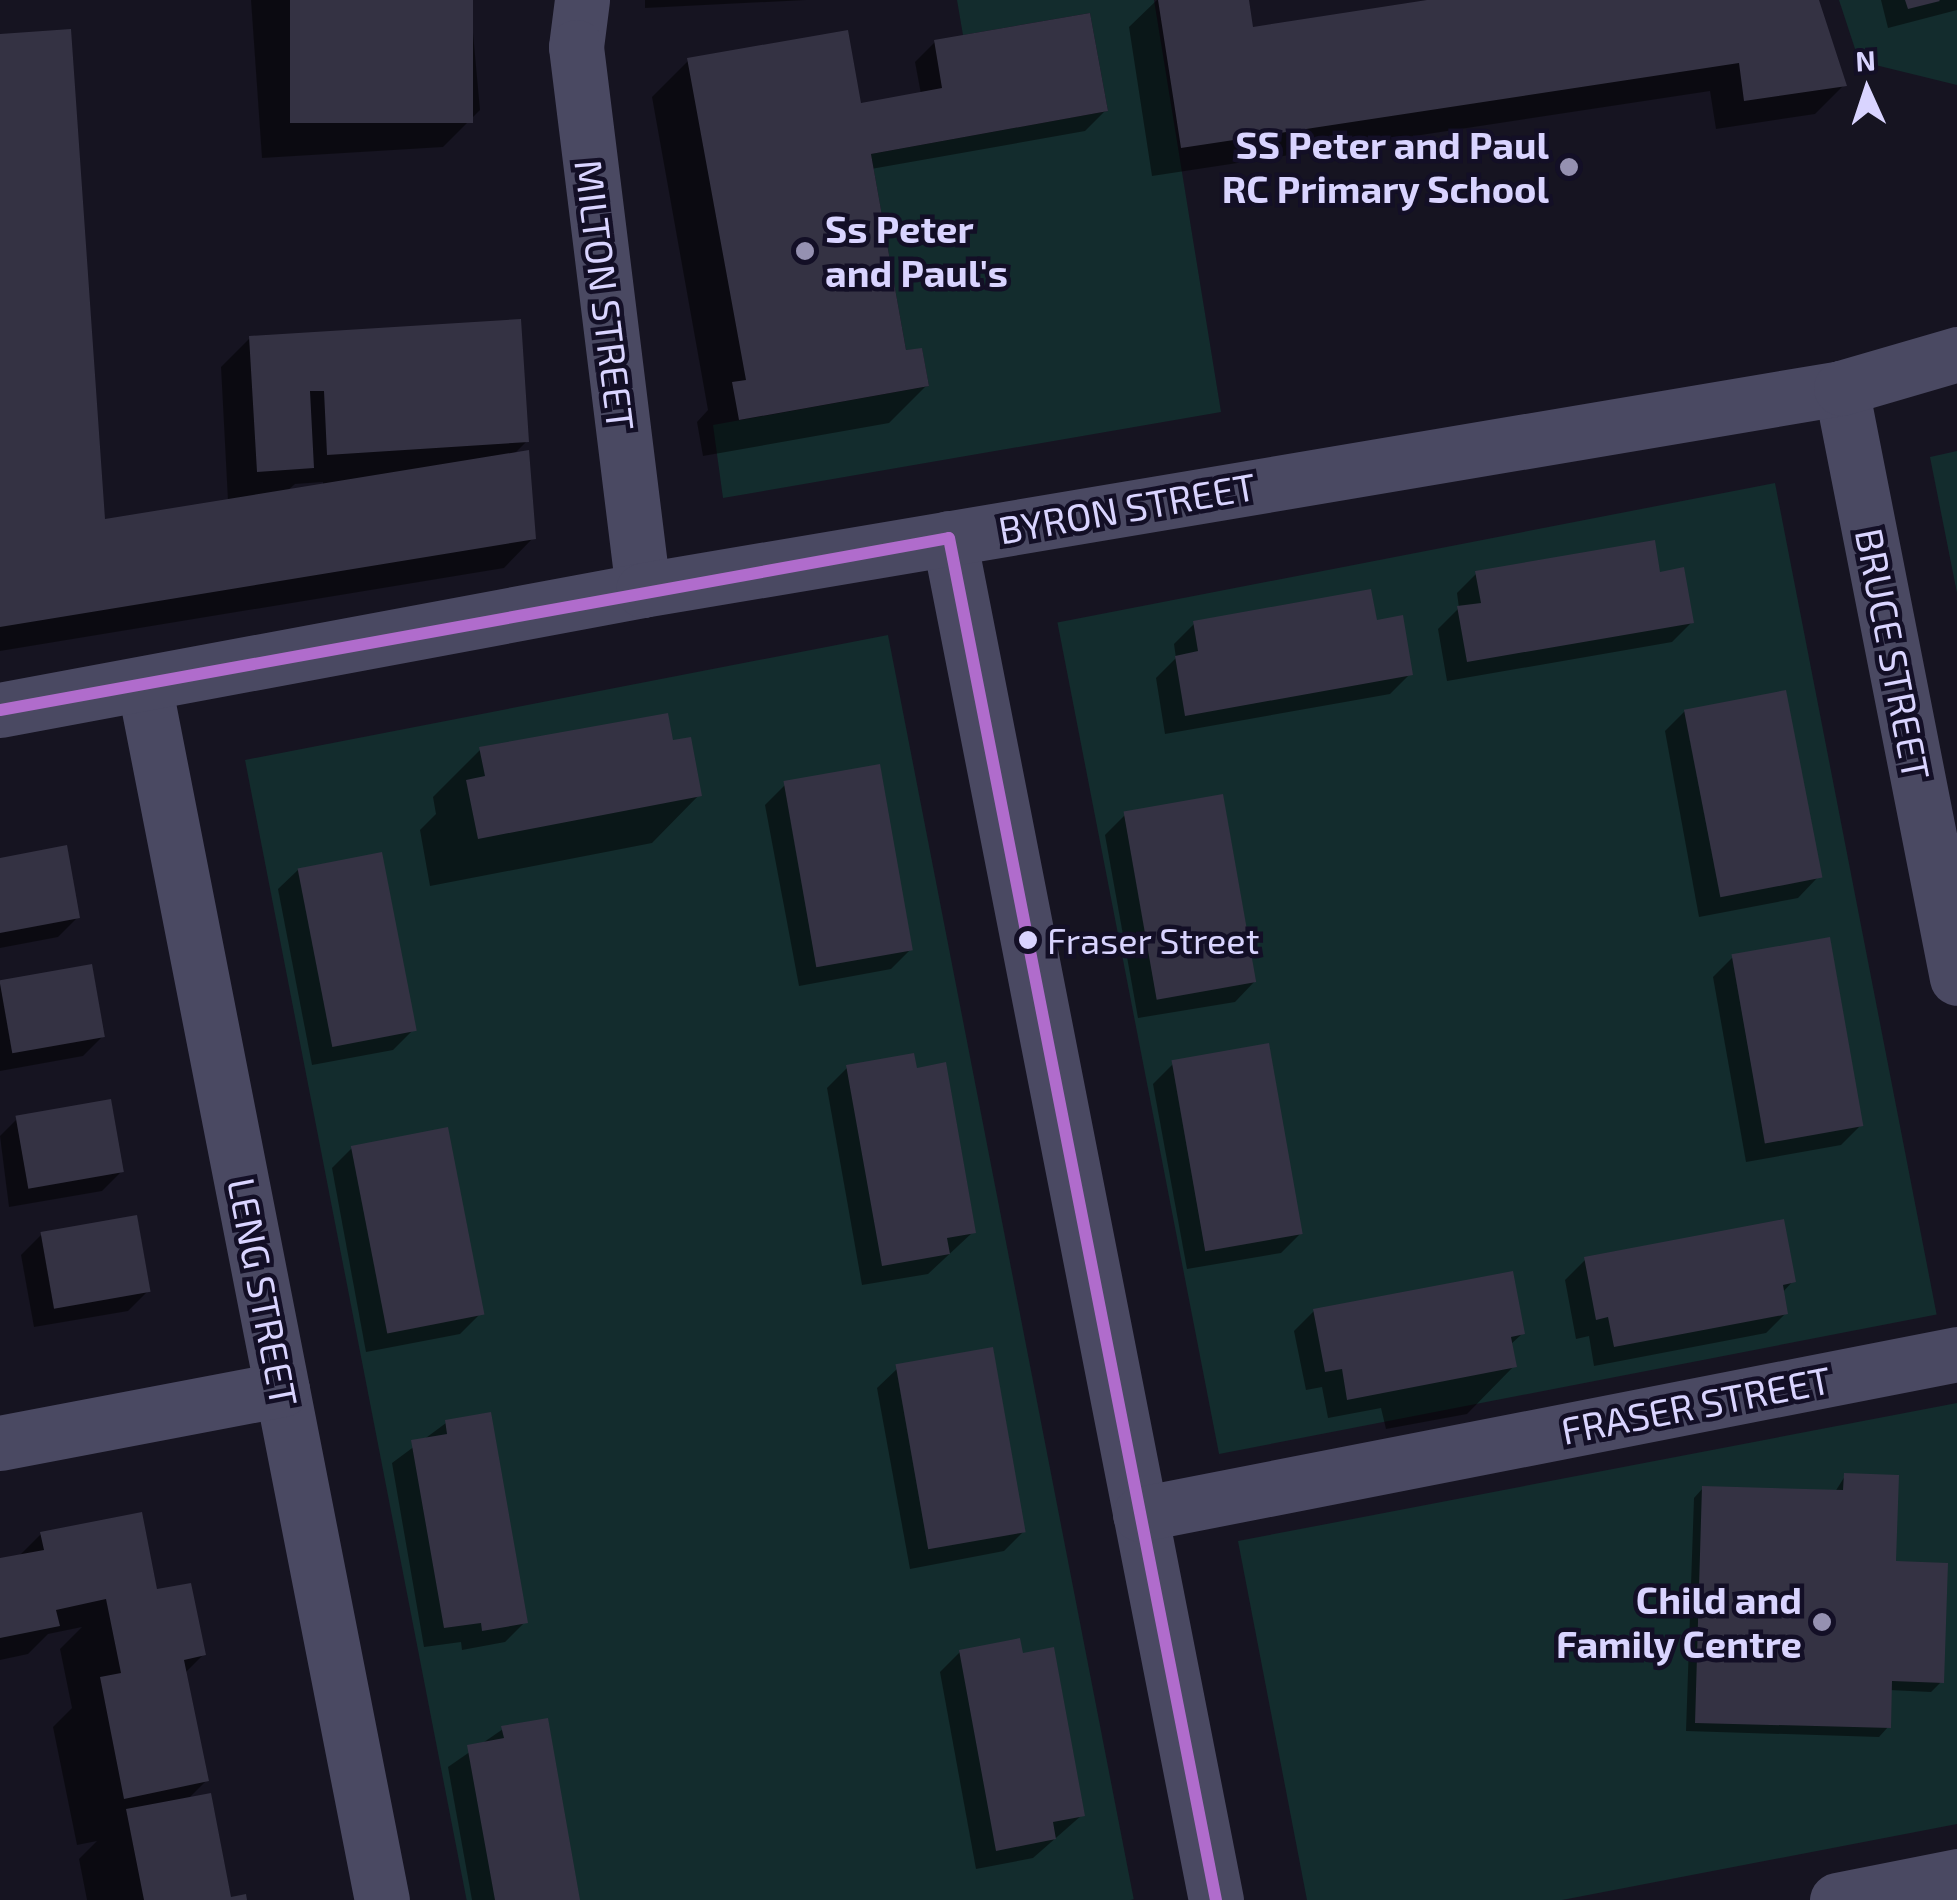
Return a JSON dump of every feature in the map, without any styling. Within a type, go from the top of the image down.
[{"type":"street","name":"MILTON STREET","points":[[582,0],[576,47],[644,590]]},
{"type":"street","name":"BYRON STREET","points":[[0,710],[644,590],[1841,388],[1957,354]]},
{"type":"street","name":"BRUCE STREET","points":[[1841,388],[1957,978]]},
{"type":"street","points":[[949,538],[1216,1900]]},
{"type":"street","name":"LENG STREET","points":[[144,684],[382,1900]]},
{"type":"street","name":"FRASER STREET","points":[[1140,1514],[1957,1354]]},
{"type":"street","points":[[0,1443],[282,1389]]},
{"type":"street","points":[[1837,1900],[1957,1876]]},
{"type":"green space","points":[[957,0],[1154,0],[1221,412],[723,498],[713,425],[929,386],[922,349],[906,350],[871,154],[1108,111],[1090,13],[963,35]]},
{"type":"green space","points":[[1839,0],[1957,0],[1957,85],[1859,61]]},
{"type":"green space","points":[[1957,451],[1957,593],[1930,457]]},
{"type":"green space","points":[[1775,483],[1937,1314],[1219,1454],[1057,622]]},
{"type":"green space","points":[[888,635],[1134,1899],[467,1900],[245,760]]},
{"type":"green space","points":[[1957,1403],[1957,1824],[1562,1900],[1307,1900],[1238,1541]]},
{"type":"building","points":[[290,0],[473,0],[473,123],[290,123]]},
{"type":"building","points":[[1158,0],[1249,0],[1253,27],[1427,0],[1819,0],[1847,86],[1744,101],[1739,63],[1181,148]]},
{"type":"building","points":[[1905,0],[1939,0],[1940,1],[1908,9]]},
{"type":"building","name":"Ss Peter and Paul's","points":[[1090,13],[1108,111],[871,154],[906,350],[922,348],[929,386],[739,420],[732,382],[746,380],[687,58],[848,30],[861,103],[942,88],[934,40]]},
{"type":"building","points":[[71,29],[105,519],[529,450],[536,539],[0,627],[0,34]]},
{"type":"building","points":[[521,319],[529,442],[327,455],[324,391],[310,391],[314,468],[257,472],[249,336]]},
{"type":"building","points":[[1655,540],[1660,572],[1684,567],[1694,623],[1467,662],[1457,606],[1481,603],[1475,571]]},
{"type":"building","points":[[1371,589],[1377,620],[1403,615],[1413,675],[1185,716],[1175,656],[1198,651],[1193,621]]},
{"type":"building","points":[[1786,690],[1822,877],[1720,897],[1684,710]]},
{"type":"building","points":[[668,713],[673,740],[691,737],[702,796],[478,839],[466,780],[485,776],[479,747]]},
{"type":"building","points":[[880,764],[913,950],[816,967],[783,781]]},
{"type":"building","points":[[1223,794],[1256,982],[1157,1000],[1124,812]]},
{"type":"building","points":[[67,845],[80,918],[0,933],[0,858]]},
{"type":"building","points":[[382,852],[417,1031],[332,1047],[298,868]]},
{"type":"building","points":[[1830,937],[1863,1126],[1765,1143],[1732,954]]},
{"type":"building","points":[[92,964],[105,1037],[12,1053],[0,980]]},
{"type":"building","points":[[1269,1043],[1303,1234],[1205,1251],[1172,1060]]},
{"type":"building","points":[[914,1053],[917,1068],[946,1062],[976,1233],[947,1238],[950,1254],[882,1266],[846,1065]]},
{"type":"building","points":[[111,1099],[124,1172],[28,1189],[15,1116]]},
{"type":"building","points":[[448,1127],[484,1314],[387,1333],[351,1146]]},
{"type":"building","points":[[137,1215],[151,1292],[54,1309],[40,1232]]},
{"type":"building","points":[[1784,1219],[1796,1282],[1783,1285],[1788,1314],[1614,1347],[1608,1317],[1596,1320],[1584,1257]]},
{"type":"building","points":[[1513,1271],[1525,1334],[1511,1337],[1517,1367],[1347,1400],[1342,1369],[1325,1372],[1313,1309]]},
{"type":"building","points":[[993,1347],[1026,1532],[928,1549],[896,1364]]},
{"type":"building","points":[[491,1412],[528,1623],[482,1631],[481,1623],[444,1628],[411,1440],[447,1434],[445,1420]]},
{"type":"building","name":"Child and Family Centre","points":[[1844,1473],[1899,1475],[1896,1561],[1948,1563],[1944,1683],[1892,1681],[1891,1728],[1695,1723],[1702,1486],[1843,1490]]},
{"type":"building","points":[[142,1512],[157,1589],[191,1583],[206,1655],[184,1660],[209,1781],[124,1799],[100,1677],[121,1673],[106,1599],[56,1610],[60,1626],[0,1638],[0,1558],[44,1550],[40,1532]]},
{"type":"building","points":[[1020,1638],[1023,1653],[1054,1647],[1085,1816],[1053,1822],[1056,1839],[996,1851],[959,1650]]},
{"type":"building","points":[[548,1718],[580,1900],[495,1900],[467,1745],[504,1738],[501,1726]]},
{"type":"building","points":[[211,1793],[231,1897],[246,1894],[247,1900],[144,1900],[126,1809]]},
{"type":"transit line","points":[[949,538],[1216,1900]]},
{"type":"transit line","points":[[0,710],[949,538]]},
{"type":"place","name":"SS Peter and Paul RC Primary School","points":[[1569,167]]},
{"type":"place","name":"Ss Peter and Paul's","points":[[805,251]]},
{"type":"place","name":"Fraser Street","points":[[1028,940]]},
{"type":"place","name":"Child and Family Centre","points":[[1822,1622]]}]
